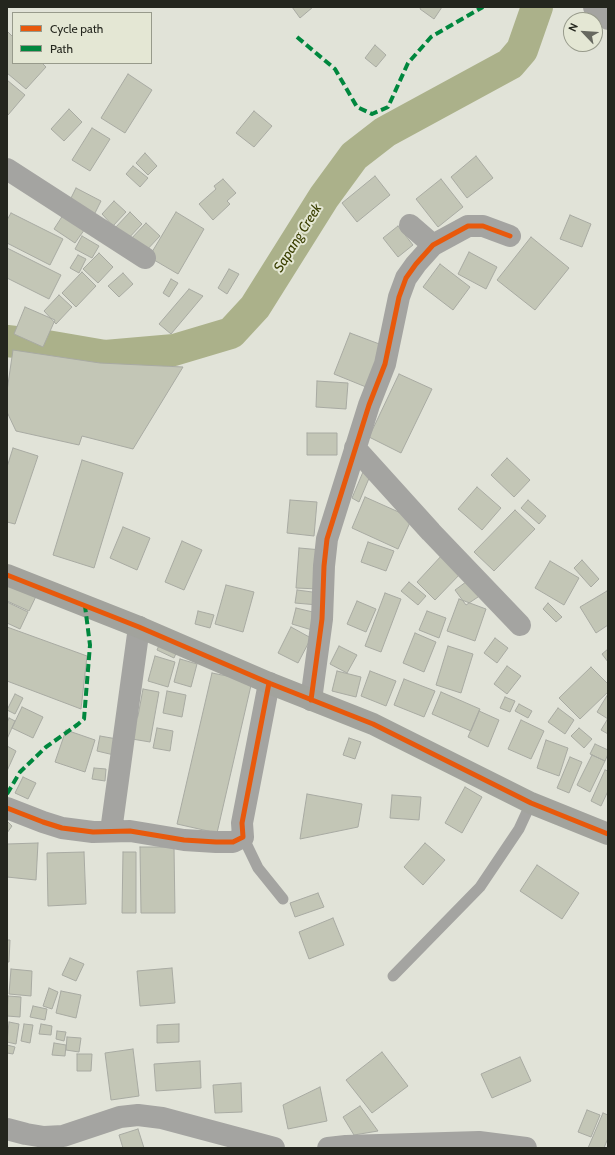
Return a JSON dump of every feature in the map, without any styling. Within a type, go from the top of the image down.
[{"type":"street","points":[[594,7],[608,19]]},
{"type":"street","points":[[7,169],[145,258]]},
{"type":"street","points":[[410,225],[433,245]]},
{"type":"street","points":[[311,700],[322,619],[324,566],[327,539],[355,448],[385,364],[400,297],[406,278],[433,245],[468,226],[483,226],[510,236]]},
{"type":"street","points":[[355,448],[431,532],[520,625]]},
{"type":"street","points":[[7,575],[139,627],[269,683],[373,724],[531,803],[608,834]]},
{"type":"street","points":[[111,831],[139,627]]},
{"type":"street","points":[[7,808],[62,828],[93,832],[130,831],[192,841],[233,842],[243,837],[242,823],[269,683]]},
{"type":"street","points":[[7,1129],[62,1142],[120,1116],[138,1115],[162,1118],[272,1148]]},
{"type":"street","points":[[328,1148],[346,1146],[479,1142],[526,1148]]},
{"type":"lane","points":[[393,976],[480,887],[519,829],[531,803]]},
{"type":"lane","points":[[243,837],[258,868],[283,899]]},
{"type":"building","points":[[292,7],[313,7],[300,18]]},
{"type":"building","points":[[421,7],[442,7],[434,19],[420,9]]},
{"type":"building","points":[[7,31],[12,36],[12,64],[43,64],[46,67],[26,89],[7,73]]},
{"type":"building","points":[[375,45],[386,55],[376,67],[365,58]]},
{"type":"building","points":[[128,74],[152,90],[125,133],[101,118]]},
{"type":"building","points":[[7,80],[25,95],[8,115],[7,114]]},
{"type":"building","points":[[69,109],[82,122],[64,141],[51,129]]},
{"type":"building","points":[[254,111],[272,126],[254,147],[236,133]]},
{"type":"building","points":[[92,128],[110,139],[90,171],[72,160]]},
{"type":"building","points":[[145,153],[157,166],[148,175],[136,163]]},
{"type":"building","points":[[476,156],[493,178],[467,198],[451,177]]},
{"type":"building","points":[[133,166],[148,178],[140,187],[126,174]]},
{"type":"building","points":[[375,176],[390,195],[357,222],[342,203]]},
{"type":"building","points":[[223,179],[236,193],[227,201],[230,204],[213,220],[199,204],[216,189],[214,186]]},
{"type":"building","points":[[441,179],[463,207],[438,227],[416,199]]},
{"type":"building","points":[[76,188],[101,201],[93,217],[68,204]]},
{"type":"building","points":[[114,201],[126,212],[113,226],[102,214]]},
{"type":"building","points":[[65,212],[87,226],[75,243],[54,229]]},
{"type":"building","points":[[130,212],[142,224],[126,241],[114,229]]},
{"type":"building","points":[[176,212],[204,229],[178,274],[149,257]]},
{"type":"building","points":[[11,213],[63,239],[50,265],[7,243],[7,220]]},
{"type":"building","points":[[570,215],[591,224],[582,247],[560,239]]},
{"type":"building","points":[[146,223],[160,236],[143,254],[129,241]]},
{"type":"building","points":[[398,226],[413,245],[398,257],[383,238]]},
{"type":"building","points":[[82,236],[99,246],[92,258],[75,249]]},
{"type":"building","points":[[531,237],[569,268],[535,310],[497,280]]},
{"type":"building","points":[[7,248],[61,275],[49,299],[7,278]]},
{"type":"building","points":[[469,252],[497,267],[486,289],[458,274]]},
{"type":"building","points":[[99,253],[113,267],[98,283],[83,269]]},
{"type":"building","points":[[78,255],[86,259],[79,273],[70,268]]},
{"type":"building","points":[[440,264],[470,287],[453,310],[423,287]]},
{"type":"building","points":[[229,269],[239,274],[227,294],[218,288]]},
{"type":"building","points":[[82,272],[96,286],[76,307],[62,293]]},
{"type":"building","points":[[123,273],[133,284],[119,297],[108,286]]},
{"type":"building","points":[[171,279],[178,283],[169,297],[163,293]]},
{"type":"building","points":[[189,289],[203,296],[171,334],[159,324]]},
{"type":"building","points":[[59,295],[72,307],[56,324],[44,311]]},
{"type":"building","points":[[25,307],[55,320],[43,347],[14,334]]},
{"type":"building","points":[[350,333],[382,345],[366,387],[334,374]]},
{"type":"building","points":[[13,350],[100,363],[183,367],[133,449],[82,436],[79,445],[16,431],[7,412],[7,391]]},
{"type":"building","points":[[399,374],[432,389],[401,453],[369,437]]},
{"type":"building","points":[[317,381],[348,383],[346,409],[316,407]]},
{"type":"building","points":[[307,433],[337,433],[337,455],[307,455]]},
{"type":"building","points":[[13,448],[38,456],[15,524],[7,522],[7,467]]},
{"type":"building","points":[[507,458],[530,480],[514,497],[491,475]]},
{"type":"building","points":[[82,460],[123,473],[94,568],[53,555]]},
{"type":"building","points":[[363,472],[370,476],[359,502],[352,498]]},
{"type":"building","points":[[477,487],[501,508],[482,530],[458,509]]},
{"type":"building","points":[[365,497],[412,518],[398,549],[352,528]]},
{"type":"building","points":[[290,500],[317,502],[314,536],[287,533]]},
{"type":"building","points":[[528,500],[546,516],[539,524],[521,508]]},
{"type":"building","points":[[515,510],[535,529],[494,571],[474,552]]},
{"type":"building","points":[[123,527],[150,538],[137,570],[110,558]]},
{"type":"building","points":[[182,541],[202,550],[184,590],[165,582]]},
{"type":"building","points":[[368,542],[394,551],[386,571],[361,562]]},
{"type":"building","points":[[299,548],[322,550],[319,589],[296,588]]},
{"type":"building","points":[[443,554],[462,572],[435,600],[417,582]]},
{"type":"building","points":[[582,560],[599,579],[591,587],[574,568]]},
{"type":"building","points":[[550,561],[579,578],[564,605],[535,588]]},
{"type":"building","points":[[7,576],[39,590],[29,611],[7,601]]},
{"type":"building","points":[[470,579],[481,595],[466,605],[455,590]]},
{"type":"building","points":[[409,582],[426,596],[418,605],[401,591]]},
{"type":"building","points":[[226,585],[254,592],[243,632],[215,624]]},
{"type":"building","points":[[297,590],[320,593],[318,605],[295,603]]},
{"type":"building","points":[[607,591],[608,625],[596,633],[580,607]]},
{"type":"building","points":[[385,593],[401,599],[381,652],[365,646]]},
{"type":"building","points":[[459,599],[486,609],[475,641],[447,631]]},
{"type":"building","points":[[357,601],[376,609],[366,632],[347,624]]},
{"type":"building","points":[[7,602],[28,612],[20,629],[7,623]]},
{"type":"building","points":[[548,603],[562,617],[556,622],[543,609]]},
{"type":"building","points":[[296,608],[317,613],[312,630],[292,624]]},
{"type":"building","points":[[198,611],[214,615],[210,628],[195,624]]},
{"type":"building","points":[[427,611],[446,618],[439,638],[419,630]]},
{"type":"building","points":[[7,627],[87,656],[81,709],[7,681]]},
{"type":"building","points":[[291,627],[311,638],[298,663],[278,653]]},
{"type":"building","points":[[415,633],[436,642],[424,672],[403,663]]},
{"type":"building","points":[[495,638],[508,648],[497,663],[484,653]]},
{"type":"building","points":[[160,643],[177,651],[174,658],[157,650]]},
{"type":"building","points":[[339,646],[357,655],[347,673],[330,664]]},
{"type":"building","points":[[448,646],[473,654],[461,693],[436,685]]},
{"type":"building","points":[[608,649],[608,662],[602,654]]},
{"type":"building","points":[[155,656],[175,662],[168,687],[148,681]]},
{"type":"building","points":[[180,659],[197,664],[191,687],[174,682]]},
{"type":"building","points":[[507,666],[521,676],[507,694],[494,684]]},
{"type":"building","points":[[591,667],[608,684],[608,692],[580,719],[559,698]]},
{"type":"building","points":[[337,671],[361,677],[356,697],[332,691]]},
{"type":"building","points":[[370,671],[396,681],[386,706],[361,696]]},
{"type":"building","points":[[212,673],[252,681],[217,833],[177,824]]},
{"type":"building","points":[[404,679],[435,691],[424,717],[394,705]]},
{"type":"building","points":[[143,689],[159,692],[150,742],[126,738],[138,716]]},
{"type":"building","points":[[167,691],[186,695],[182,717],[163,713]]},
{"type":"building","points":[[441,692],[480,709],[471,731],[432,714]]},
{"type":"building","points":[[15,694],[23,698],[15,714],[7,710]]},
{"type":"building","points":[[608,694],[608,719],[597,712]]},
{"type":"building","points":[[505,697],[515,701],[510,712],[500,708]]},
{"type":"building","points":[[519,704],[532,711],[528,718],[515,711]]},
{"type":"building","points":[[22,707],[43,717],[33,738],[12,728]]},
{"type":"building","points":[[558,708],[574,720],[565,734],[548,722]]},
{"type":"building","points":[[479,711],[499,720],[488,747],[468,737]]},
{"type":"building","points":[[9,718],[15,721],[7,739],[7,723]]},
{"type":"building","points":[[521,720],[544,731],[531,759],[508,749]]},
{"type":"building","points":[[607,720],[608,721],[608,734],[601,730]]},
{"type":"building","points":[[157,728],[173,731],[170,751],[153,748]]},
{"type":"building","points":[[579,728],[592,739],[584,748],[571,736]]},
{"type":"building","points":[[66,730],[95,740],[85,772],[55,762]]},
{"type":"building","points":[[100,736],[117,739],[114,755],[97,751]]},
{"type":"building","points":[[349,738],[361,742],[355,759],[343,755]]},
{"type":"building","points":[[546,740],[568,748],[559,776],[537,768]]},
{"type":"building","points":[[595,744],[608,750],[605,761],[590,754]]},
{"type":"building","points":[[7,746],[16,751],[7,771]]},
{"type":"building","points":[[592,755],[605,761],[590,792],[577,785]]},
{"type":"building","points":[[570,757],[582,762],[569,793],[557,788]]},
{"type":"building","points":[[94,768],[106,769],[105,781],[92,779]]},
{"type":"building","points":[[605,770],[608,771],[608,791],[601,806],[591,801]]},
{"type":"building","points":[[23,777],[36,783],[28,799],[15,793]]},
{"type":"building","points":[[465,787],[482,797],[462,833],[445,823]]},
{"type":"building","points":[[307,794],[362,804],[358,827],[300,839]]},
{"type":"building","points":[[392,795],[421,797],[419,820],[390,818]]},
{"type":"building","points":[[7,821],[12,826],[7,833]]},
{"type":"building","points":[[38,843],[36,880],[7,877],[7,844]]},
{"type":"building","points":[[425,843],[445,860],[423,885],[404,867]]},
{"type":"building","points":[[140,847],[174,847],[175,913],[141,913]]},
{"type":"building","points":[[84,852],[86,904],[48,906],[47,853]]},
{"type":"building","points":[[123,852],[136,852],[136,913],[122,913]]},
{"type":"building","points":[[537,865],[579,893],[562,919],[520,891]]},
{"type":"building","points":[[318,893],[324,907],[295,917],[290,903]]},
{"type":"building","points":[[333,918],[344,945],[309,959],[299,932]]},
{"type":"building","points":[[7,940],[10,940],[9,962],[7,962]]},
{"type":"building","points":[[70,958],[84,964],[76,981],[62,975]]},
{"type":"building","points":[[172,968],[175,1003],[140,1006],[137,971]]},
{"type":"building","points":[[11,969],[32,971],[31,996],[9,994]]},
{"type":"building","points":[[49,988],[58,992],[52,1009],[43,1006]]},
{"type":"building","points":[[61,991],[81,995],[76,1018],[56,1013]]},
{"type":"building","points":[[8,996],[21,997],[20,1017],[7,1016]]},
{"type":"building","points":[[33,1006],[47,1009],[45,1020],[30,1017]]},
{"type":"building","points":[[9,1022],[19,1024],[16,1044],[7,1042]]},
{"type":"building","points":[[24,1024],[33,1025],[30,1043],[21,1041]]},
{"type":"building","points":[[41,1024],[52,1026],[51,1035],[39,1034]]},
{"type":"building","points":[[179,1024],[179,1042],[157,1043],[157,1025]]},
{"type":"building","points":[[57,1031],[66,1032],[64,1041],[56,1039]]},
{"type":"building","points":[[67,1037],[81,1038],[79,1052],[66,1050]]},
{"type":"building","points":[[54,1043],[66,1045],[65,1056],[52,1055]]},
{"type":"building","points":[[7,1045],[15,1047],[13,1054],[7,1053]]},
{"type":"building","points":[[133,1049],[139,1096],[111,1100],[105,1053]]},
{"type":"building","points":[[382,1052],[408,1086],[372,1113],[346,1080]]},
{"type":"building","points":[[77,1054],[92,1054],[91,1071],[77,1071]]},
{"type":"building","points":[[520,1057],[531,1081],[492,1098],[481,1074]]},
{"type":"building","points":[[200,1061],[201,1088],[156,1091],[154,1064]]},
{"type":"building","points":[[241,1083],[242,1112],[215,1113],[213,1085]]},
{"type":"building","points":[[320,1087],[327,1121],[288,1129],[283,1105]]},
{"type":"building","points":[[360,1106],[378,1131],[354,1135],[343,1117]]},
{"type":"building","points":[[587,1110],[600,1115],[591,1137],[578,1132]]},
{"type":"building","points":[[603,1113],[608,1115],[608,1138],[604,1148],[588,1148]]},
{"type":"building","points":[[138,1129],[144,1148],[123,1148],[119,1135]]},
{"type":"waterway","name":"Sapang Creek","points":[[7,341],[105,356],[174,350],[231,333],[255,307],[324,197],[354,156],[385,132],[510,64],[522,50],[537,7]]},
{"type":"marked path","points":[[297,37],[335,69],[357,107],[372,114],[388,107],[408,63],[431,37],[483,7]]},
{"type":"marked path","points":[[7,794],[20,772],[46,747],[84,719],[90,645],[85,606]]},
{"type":"cycle path","points":[[311,700],[322,619],[324,566],[327,539],[369,405],[385,364],[399,297],[406,278],[433,245],[468,226],[483,226],[510,236]]},
{"type":"cycle path","points":[[7,575],[139,627],[269,683],[373,724],[531,803],[608,834]]},
{"type":"cycle path","points":[[7,808],[62,828],[93,832],[130,831],[184,840],[233,842],[243,837],[242,823],[269,683]]}]
